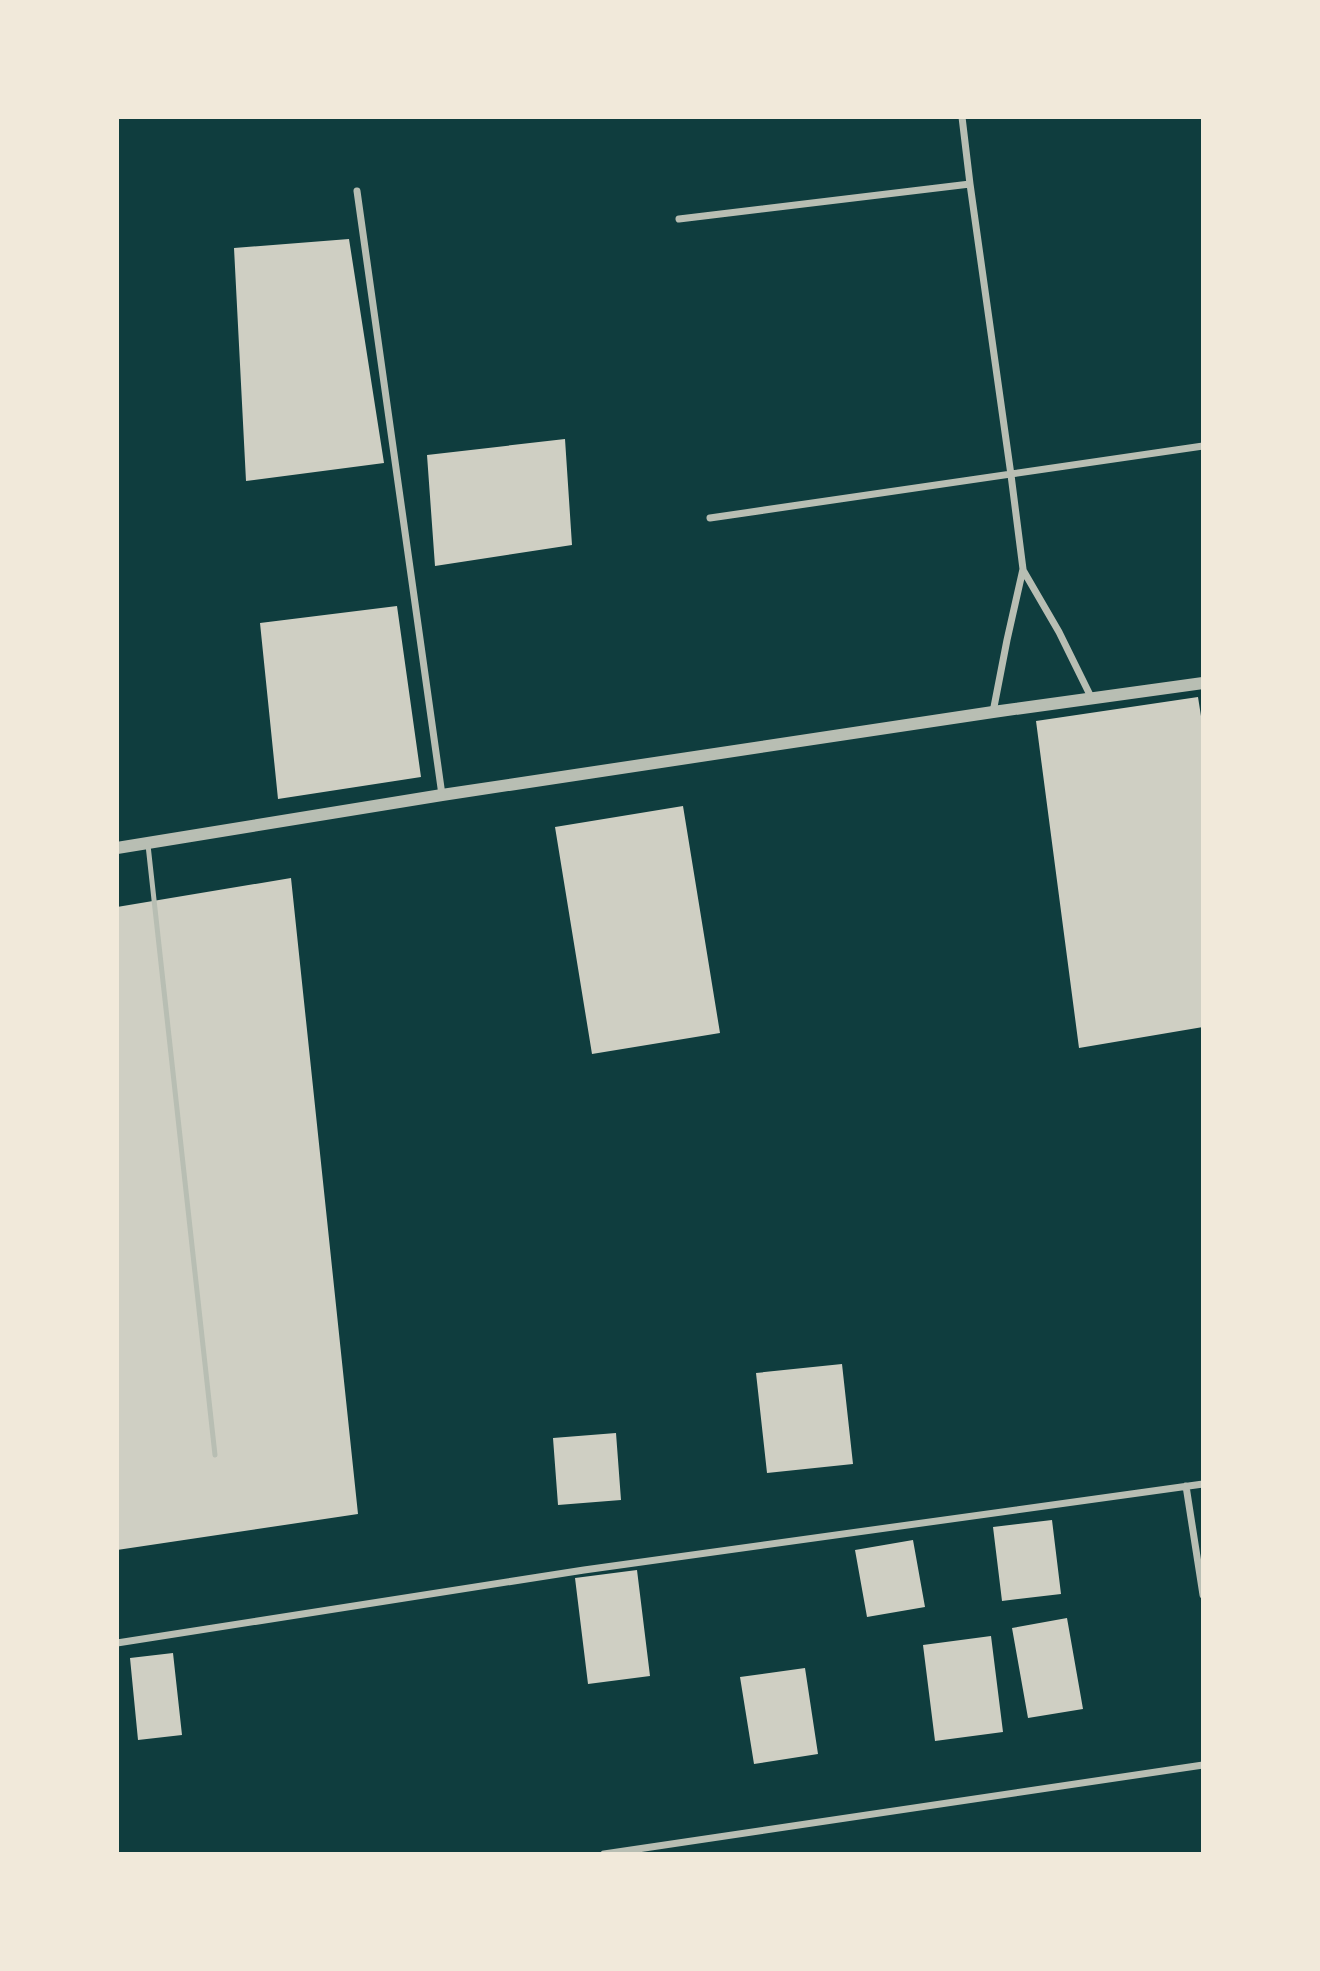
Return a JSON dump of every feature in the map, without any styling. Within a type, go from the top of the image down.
[{"type":"street","points":[[962,117],[1023,569],[993,712]]},
{"type":"street","points":[[679,219],[970,184]]},
{"type":"street","points":[[357,191],[442,795]]},
{"type":"street","points":[[710,518],[1203,446]]},
{"type":"street","points":[[1023,569],[1059,632],[1092,699]]},
{"type":"street","points":[[117,848],[442,795],[1203,683]]},
{"type":"street","points":[[117,1643],[584,1570],[1203,1484]]},
{"type":"street","points":[[1186,1486],[1203,1595]]},
{"type":"street","points":[[604,1854],[1203,1765]]},
{"type":"lane","points":[[148,842],[215,1455]]},
{"type":"building","points":[[349,239],[384,463],[246,481],[234,248]]},
{"type":"building","points":[[565,439],[572,545],[435,566],[427,455]]},
{"type":"building","points":[[397,606],[421,777],[278,799],[260,623]]},
{"type":"building","points":[[1198,697],[1203,729],[1203,1027],[1079,1048],[1036,721]]},
{"type":"building","points":[[683,806],[720,1033],[592,1054],[555,827]]},
{"type":"building","points":[[291,878],[358,1514],[117,1550],[117,907]]},
{"type":"building","points":[[842,1364],[853,1464],[767,1473],[756,1373]]},
{"type":"building","points":[[616,1433],[621,1500],[558,1505],[553,1438]]},
{"type":"building","points":[[1052,1520],[1061,1594],[1002,1601],[993,1527]]},
{"type":"building","points":[[913,1540],[925,1607],[867,1617],[855,1550]]},
{"type":"building","points":[[637,1570],[650,1676],[588,1684],[575,1578]]},
{"type":"building","points":[[1067,1618],[1083,1709],[1028,1718],[1012,1628]]},
{"type":"building","points":[[991,1636],[1003,1732],[935,1741],[923,1645]]},
{"type":"building","points":[[173,1653],[182,1735],[138,1740],[130,1658]]},
{"type":"building","points":[[805,1668],[818,1754],[754,1764],[740,1677]]}]
